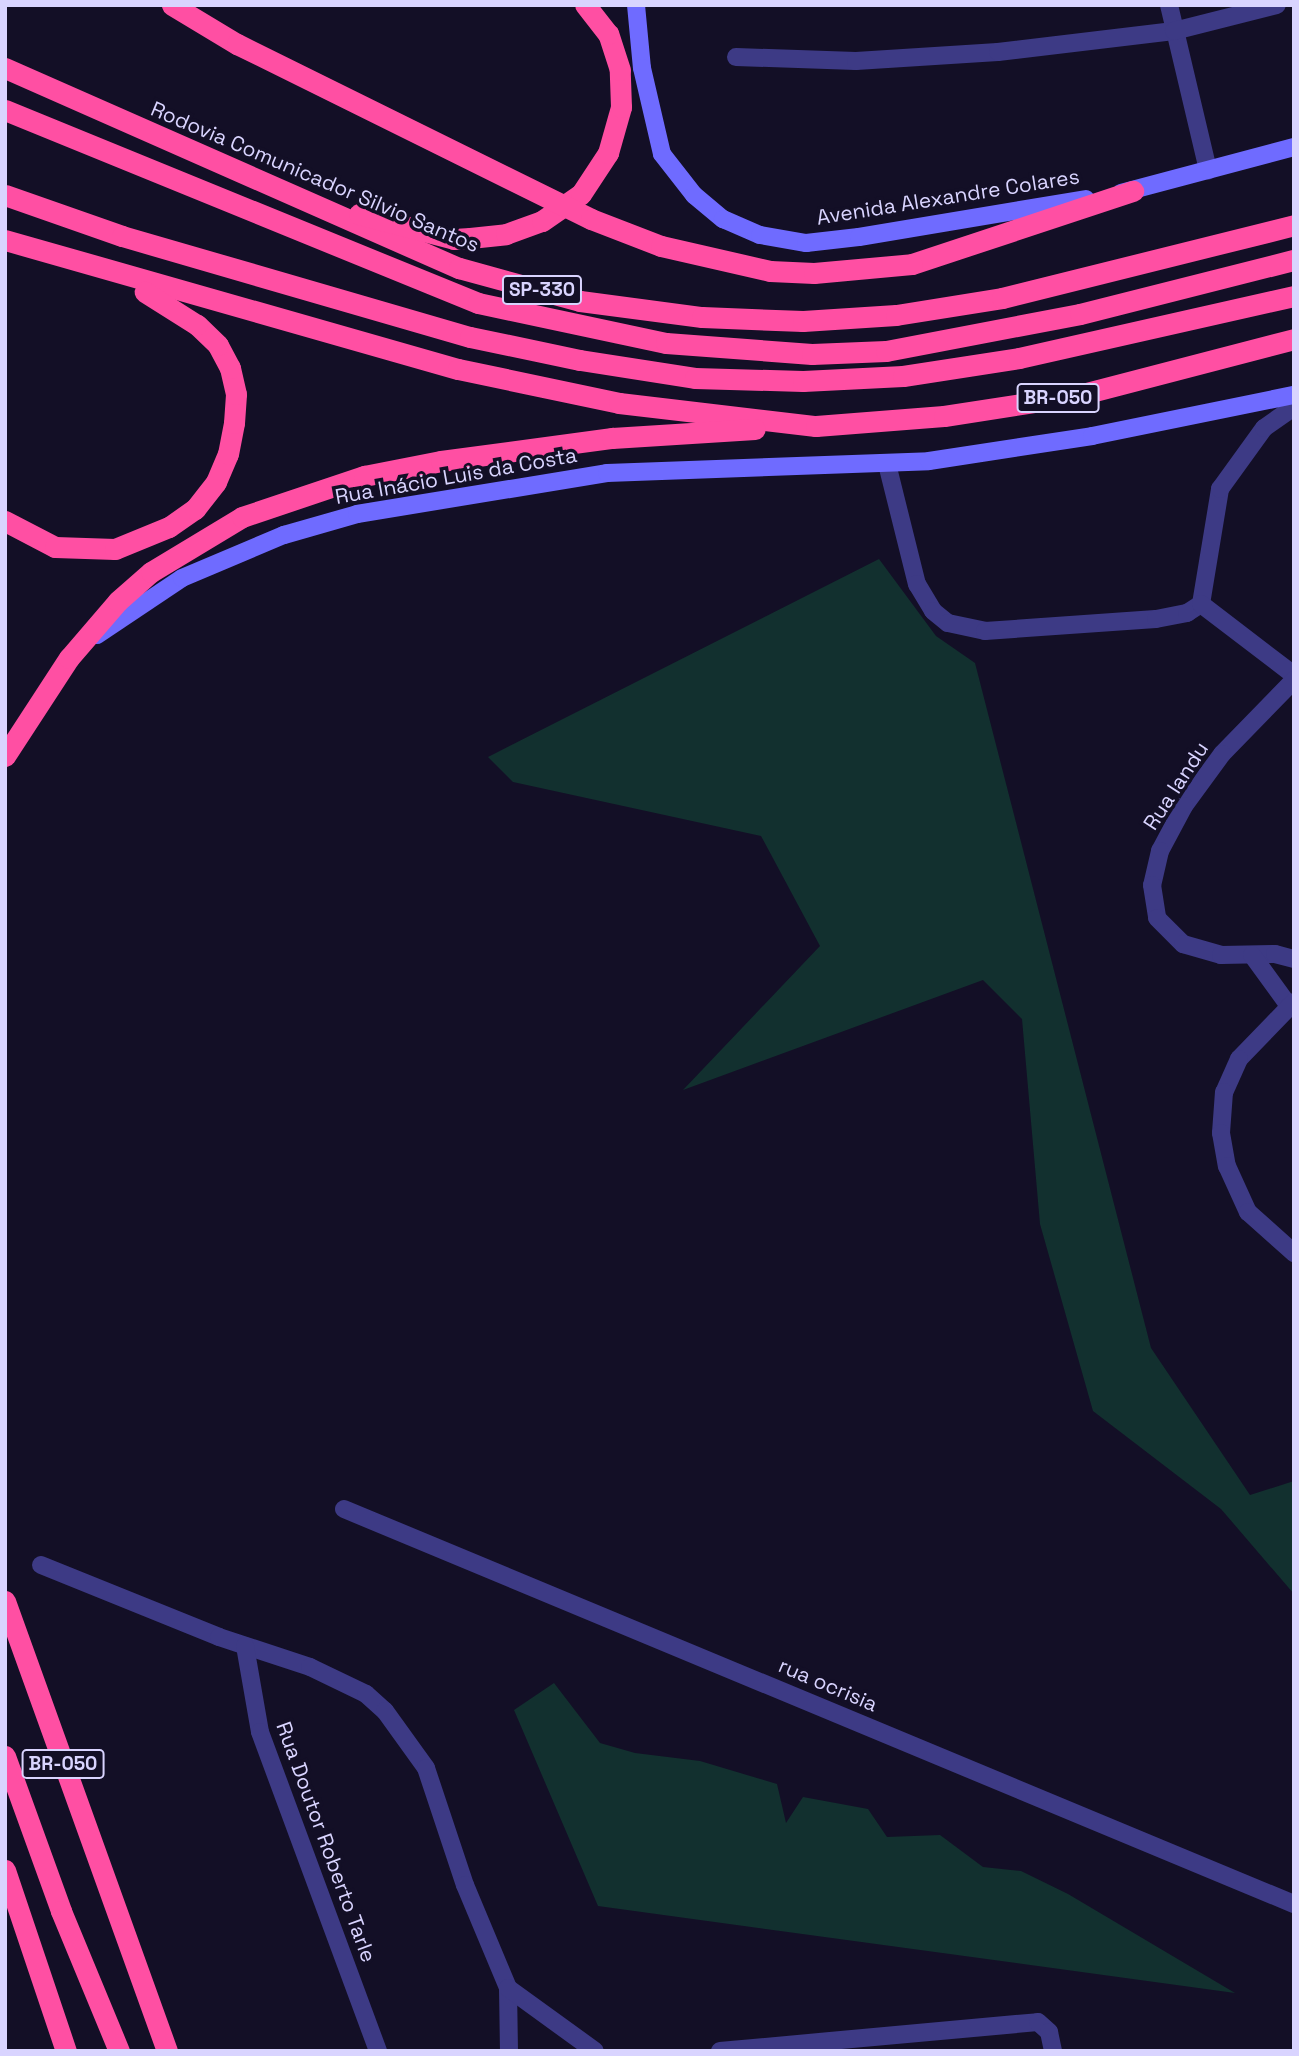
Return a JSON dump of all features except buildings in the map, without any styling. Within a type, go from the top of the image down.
[{"type":"highway","points":[[173,5],[237,44],[591,219],[661,246],[770,271],[814,273],[912,264],[1133,191]]},
{"type":"highway","points":[[295,200],[454,239],[506,234],[558,213],[581,194],[596,175],[608,153],[621,107],[620,69],[608,34],[584,5]]},
{"type":"highway","name":"Rodovia Comunicador Silvio Santos","points":[[5,68],[295,200],[459,268],[580,301],[702,317],[803,321],[896,315],[1002,298],[1294,225]]},
{"type":"highway","points":[[5,110],[478,303],[666,343],[812,354],[874,351],[973,338],[1294,260]]},
{"type":"highway","points":[[5,195],[122,236],[470,337],[580,360],[695,378],[803,381],[903,376],[1019,358],[1294,296]]},
{"type":"highway","points":[[5,240],[119,276],[458,369],[619,403],[816,426]]},
{"type":"highway","points":[[5,521],[55,547],[115,549],[169,527],[195,509],[216,482],[228,454],[234,423],[236,394],[230,368],[218,345],[197,325],[119,276]]},
{"type":"highway","name":"BR-050","points":[[816,426],[944,416],[1079,395],[1294,339]]},
{"type":"highway","points":[[5,756],[69,658],[118,601],[152,572],[242,517],[292,498],[365,476],[526,447],[816,426]]},
{"type":"highway","name":"BR-050","points":[[5,1601],[167,2051]]},
{"type":"highway","points":[[5,1756],[61,1911],[119,2051]]},
{"type":"highway","points":[[5,1870],[66,2051]]},
{"type":"main road","name":"Avenida Alexandre Colares","points":[[636,5],[642,68],[662,154],[694,195],[723,219],[760,235],[806,243],[1133,191],[1294,147]]},
{"type":"main road","name":"Rua Inácio Luis da Costa","points":[[69,658],[111,623],[182,578],[284,535],[357,514],[607,473],[684,467],[887,464],[1092,436],[1294,395]]},
{"type":"street","points":[[1168,5],[1208,170]]},
{"type":"street","points":[[736,57],[895,59],[1174,32],[1277,5]]},
{"type":"street","points":[[887,464],[917,584],[933,611],[957,627],[985,631],[1156,619],[1186,613],[1201,604],[1220,489],[1264,428],[1294,407]]},
{"type":"street","points":[[1201,604],[1294,678]]},
{"type":"street","name":"Rua Iandu","points":[[1294,678],[1222,754],[1184,806],[1160,851],[1152,885],[1157,918],[1183,944],[1205,952],[1294,959]]},
{"type":"street","points":[[1252,954],[1292,1004],[1239,1059],[1224,1092],[1221,1133],[1227,1166],[1248,1212],[1294,1253]]},
{"type":"street","name":"rua ocrisia","points":[[344,1509],[1294,1904]]},
{"type":"street","points":[[41,1565],[245,1646],[310,1667],[366,1694],[406,1734],[426,1768],[465,1885],[508,1988],[509,2051]]},
{"type":"street","name":"Rua Doutor Roberto Tarle","points":[[245,1646],[260,1732],[378,2051]]},
{"type":"street","points":[[508,1988],[595,2051]]},
{"type":"street","points":[[720,2051],[1038,2022],[1049,2032],[1053,2051]]},
{"type":"green space","points":[[879,559],[936,636],[975,663],[1151,1348],[1250,1495],[1294,1481],[1294,1594],[1221,1509],[1093,1411],[1040,1224],[1022,1019],[983,980],[683,1090],[820,946],[761,836],[513,782],[488,757]]},
{"type":"green space","points":[[554,1683],[600,1743],[635,1753],[700,1761],[777,1784],[786,1823],[803,1797],[868,1809],[887,1837],[940,1835],[983,1867],[1021,1871],[1068,1894],[1235,1993],[598,1906],[514,1710]]}]
